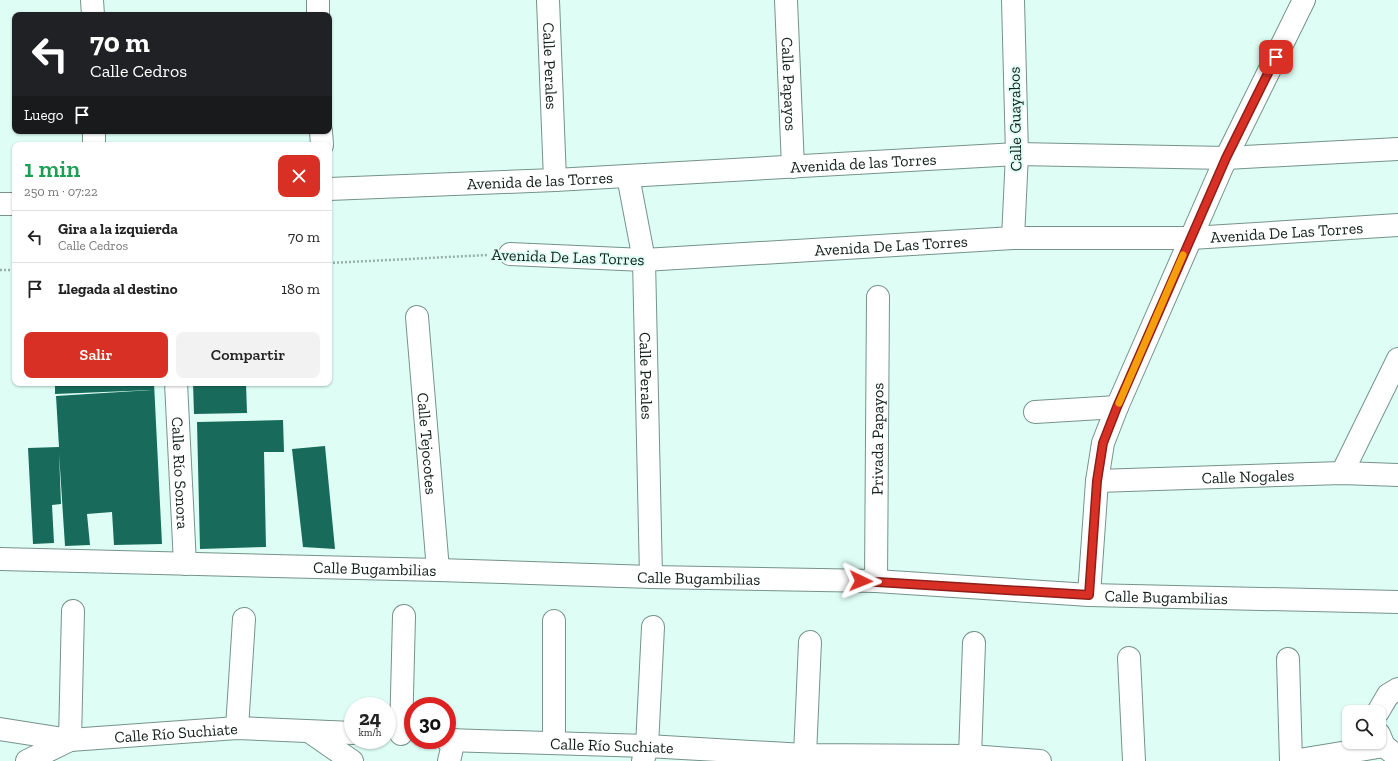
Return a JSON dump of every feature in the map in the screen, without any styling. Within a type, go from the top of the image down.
[{"type":"street","points":[[92,0],[93,12]]},
{"type":"street","points":[[318,0],[318,12]]},
{"type":"street","name":"Calle Perales","points":[[548,0],[555,180]]},
{"type":"street","name":"Calle Papayos","points":[[786,0],[793,167]]},
{"type":"street","name":"Calle Guayabos","points":[[1013,0],[1017,154],[1013,238]]},
{"type":"street","points":[[1089,595],[1097,481],[1103,443],[1117,407],[1226,158],[1304,0]]},
{"type":"street","name":"Avenida de las Torres","points":[[332,189],[555,180],[1017,154],[1226,158],[1398,149]]},
{"type":"street","name":"Calle Perales","points":[[628,176],[644,260],[651,577]]},
{"type":"street","points":[[0,204],[12,204]]},
{"type":"street","name":"Avenida De Las Torres","points":[[510,254],[644,260],[1013,238],[1191,238],[1398,225]]},
{"type":"street","name":"Privada Papayos","points":[[876,581],[878,297]]},
{"type":"street","name":"Calle Tejocotes","points":[[417,317],[438,570]]},
{"type":"street","points":[[1342,473],[1398,359]]},
{"type":"street","name":"Calle Río Sonora","points":[[176,386],[185,564]]},
{"type":"street","points":[[1035,412],[1117,407]]},
{"type":"street","name":"Calle Nogales","points":[[1097,481],[1342,473],[1398,475]]},
{"type":"street","name":"Calle Bugambilias","points":[[0,559],[651,577],[876,581],[1089,595],[1398,602]]},
{"type":"street","points":[[27,761],[70,740],[73,611]]},
{"type":"street","points":[[400,735],[404,616]]},
{"type":"street","points":[[237,728],[244,619]]},
{"type":"street","points":[[554,621],[554,743]]},
{"type":"street","points":[[645,753],[653,627]]},
{"type":"street","points":[[805,755],[810,642]]},
{"type":"street","points":[[970,756],[974,643]]},
{"type":"street","points":[[1129,658],[1134,761]]},
{"type":"street","points":[[1288,659],[1292,761],[1344,756],[1387,746]]},
{"type":"street","points":[[1382,705],[1388,696],[1398,690]]},
{"type":"street","name":"Calle Río Suchiate","points":[[0,729],[70,740],[237,728],[344,733]]},
{"type":"street","points":[[310,732],[352,761]]},
{"type":"street","name":"Calle Río Suchiate","points":[[456,740],[554,743],[645,753],[725,756],[970,756],[1040,761]]},
{"type":"street","points":[[449,761],[450,749]]},
{"type":"path","name":"Avenida De Las Torres","points":[[332,264],[510,254]]},
{"type":"path","points":[[0,270],[12,270]]},
{"type":"building","points":[[55,386],[154,386],[162,544],[114,545],[112,512],[87,514],[90,545],[65,546],[59,453],[61,504],[52,505],[54,543],[33,544],[28,448],[59,447],[56,396],[152,390],[55,394]]},
{"type":"building","points":[[193,386],[246,386],[247,413],[194,414]]},
{"type":"building","points":[[283,420],[284,452],[264,452],[266,547],[200,549],[197,422]]},
{"type":"building","points":[[325,446],[335,549],[303,547],[292,449]]},
{"type":"slow traffic","points":[[1119,403],[1183,255]]},
{"type":"route","points":[[861,581],[1089,595],[1097,481],[1103,443],[1117,407],[1226,158],[1276,57]]}]
